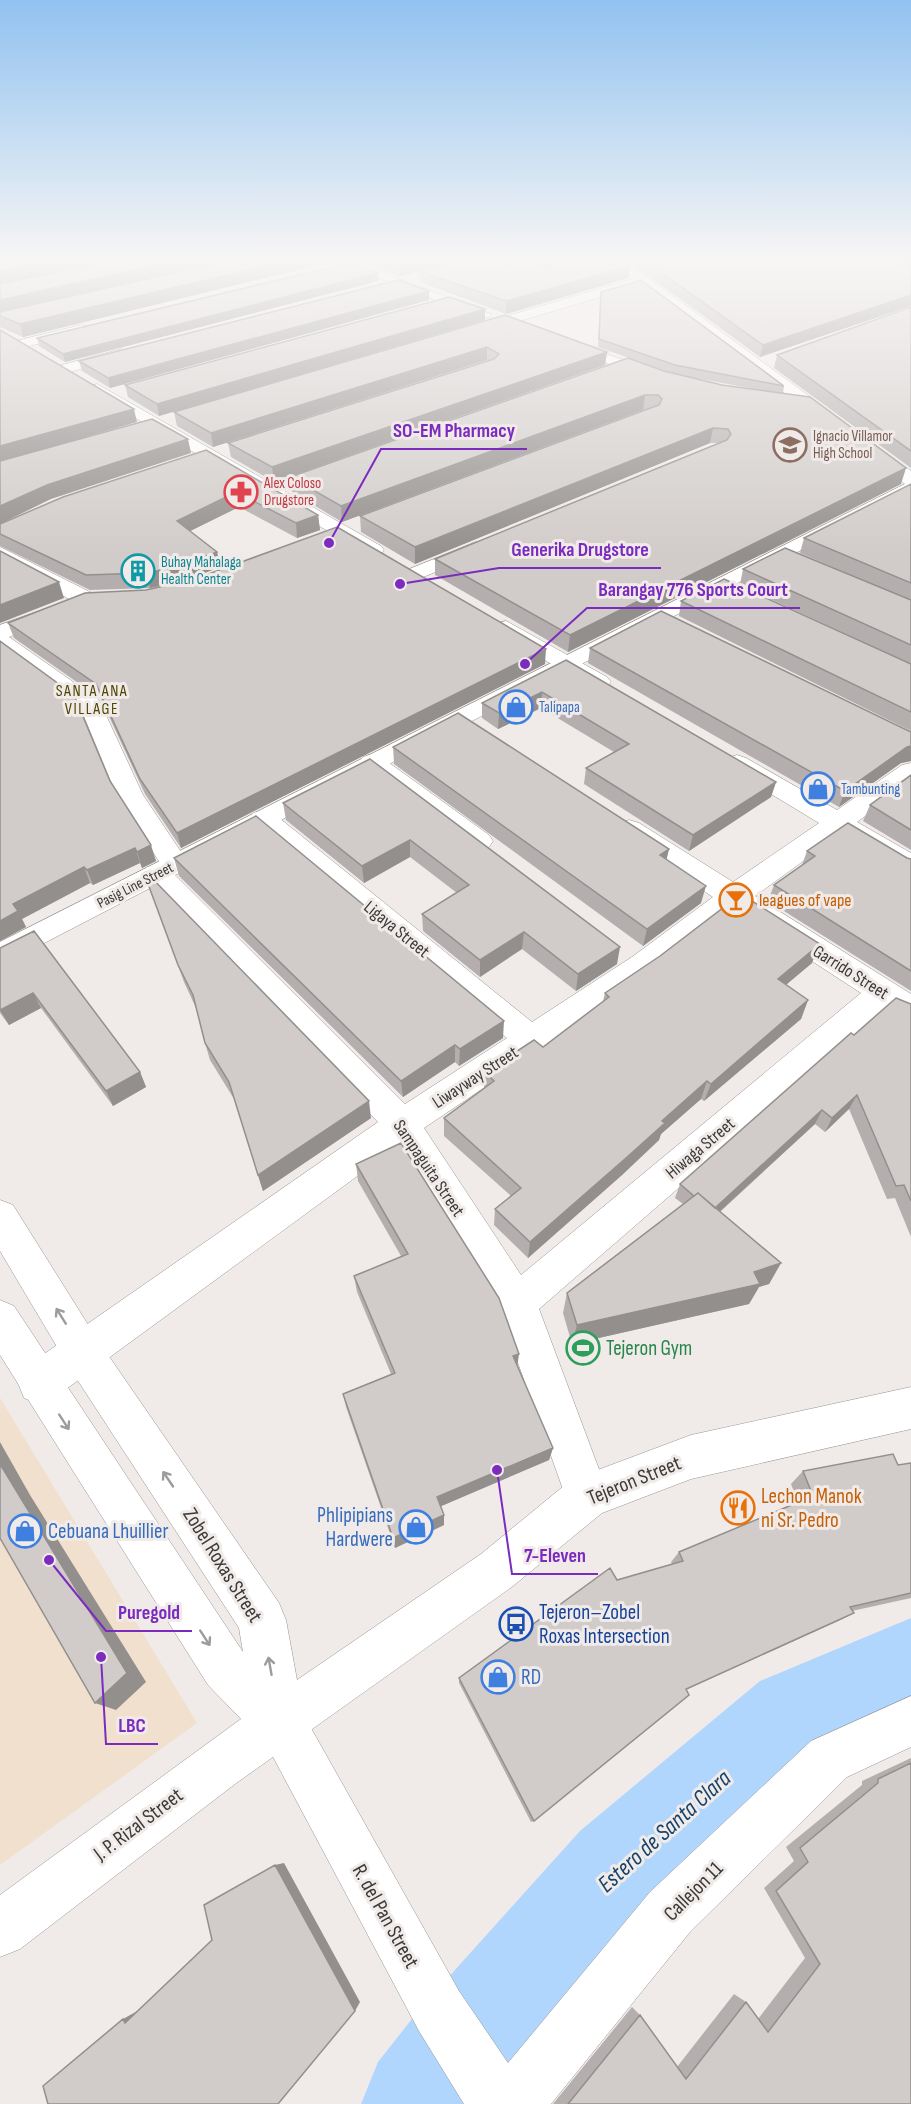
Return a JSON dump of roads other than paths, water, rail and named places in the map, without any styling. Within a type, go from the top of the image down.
[{"type":"street","points":[[47,359],[432,585]]},
{"type":"street","points":[[52,362],[72,359]]},
{"type":"street","points":[[609,359],[678,382]]},
{"type":"street","points":[[749,359],[911,480]]},
{"type":"street","points":[[758,366],[777,359]]},
{"type":"street","points":[[604,374],[625,365]]},
{"type":"street","points":[[109,395],[132,389]]},
{"type":"street","points":[[777,401],[811,406]]},
{"type":"street","points":[[135,431],[181,417]]},
{"type":"street","points":[[187,462],[232,447]]},
{"type":"street","points":[[273,491],[295,484]]},
{"type":"street","name":"Pasig Line Street","points":[[0,955],[566,663],[670,621],[791,557],[911,486]]},
{"type":"street","points":[[318,539],[362,522]]},
{"type":"street","points":[[414,574],[489,543]]},
{"type":"street","points":[[0,553],[86,599]]},
{"type":"street","points":[[0,633],[86,599],[107,598]]},
{"type":"street","points":[[490,619],[616,692]]},
{"type":"street","name":"Sampaguita Street","points":[[0,641],[91,705],[130,796],[166,869],[402,1124],[517,1303],[587,1496]]},
{"type":"street","points":[[460,717],[489,737]]},
{"type":"street","points":[[717,752],[911,865]]},
{"type":"street","points":[[372,762],[501,858]]},
{"type":"street","name":"Liwayway Street","points":[[39,1383],[402,1124],[531,1040],[633,958],[733,897],[911,771]]},
{"type":"street","name":"Garrido Street","points":[[606,814],[897,1001]]},
{"type":"street","name":"Ligaya Street","points":[[263,819],[531,1040]]},
{"type":"street","name":"Hiwaga Street","points":[[517,1303],[897,1001]]},
{"type":"street","name":"Zobel Roxas Street","points":[[0,1217],[83,1353],[262,1620],[280,1723]]},
{"type":"street","points":[[0,1319],[39,1383],[225,1668],[280,1723]]},
{"type":"street","name":"Tejeron Street","points":[[280,1723],[497,1570],[587,1496],[691,1457],[911,1408]]},
{"type":"street","name":"Callejon 11","points":[[513,2104],[670,1912],[829,1759],[911,1721]]},
{"type":"street","name":"J. P. Rizal Street","points":[[0,1929],[124,1833],[280,1723]]},
{"type":"street","name":"R. del Pan Street","points":[[280,1723],[448,2025],[499,2104]]},
{"type":"waterway","name":"Estero de Santa Clara","points":[[420,2104],[460,2051],[617,1868],[795,1716],[911,1666]]},
{"type":"place","name":"Ignacio Villamor High School","points":[[790,445]]},
{"type":"place","name":"Alex Coloso Drugstore","points":[[241,492]]},
{"type":"place","name":"SO-EM Pharmacy","points":[[329,543]]},
{"type":"place","name":"Buhay Mahalaga Health Center","points":[[138,571]]},
{"type":"place","name":"Generika Drugstore","points":[[400,584]]},
{"type":"place","name":"Barangay 776 Sports Court","points":[[525,664]]},
{"type":"place","name":"Talipapa","points":[[516,707]]},
{"type":"place","name":"Tambunting","points":[[818,789]]},
{"type":"place","name":"leagues of vape","points":[[736,900]]},
{"type":"place","name":"Tejeron Gym","points":[[583,1348]]},
{"type":"place","name":"7-Eleven","points":[[497,1470]]},
{"type":"place","name":"Lechon Manok ni Sr. Pedro","points":[[738,1508]]},
{"type":"place","name":"Phlipipians Hardwere","points":[[416,1527]]},
{"type":"place","name":"Cebuana Lhuillier","points":[[25,1531]]},
{"type":"place","name":"Puregold","points":[[49,1560]]},
{"type":"place","name":"Tejeron–Zobel Roxas Intersection","points":[[516,1624]]},
{"type":"place","name":"LBC","points":[[101,1657]]},
{"type":"place","name":"RD","points":[[498,1677]]},
{"type":"district","name":"SANTA ANA VILLAGE","points":[[92,699]]}]
